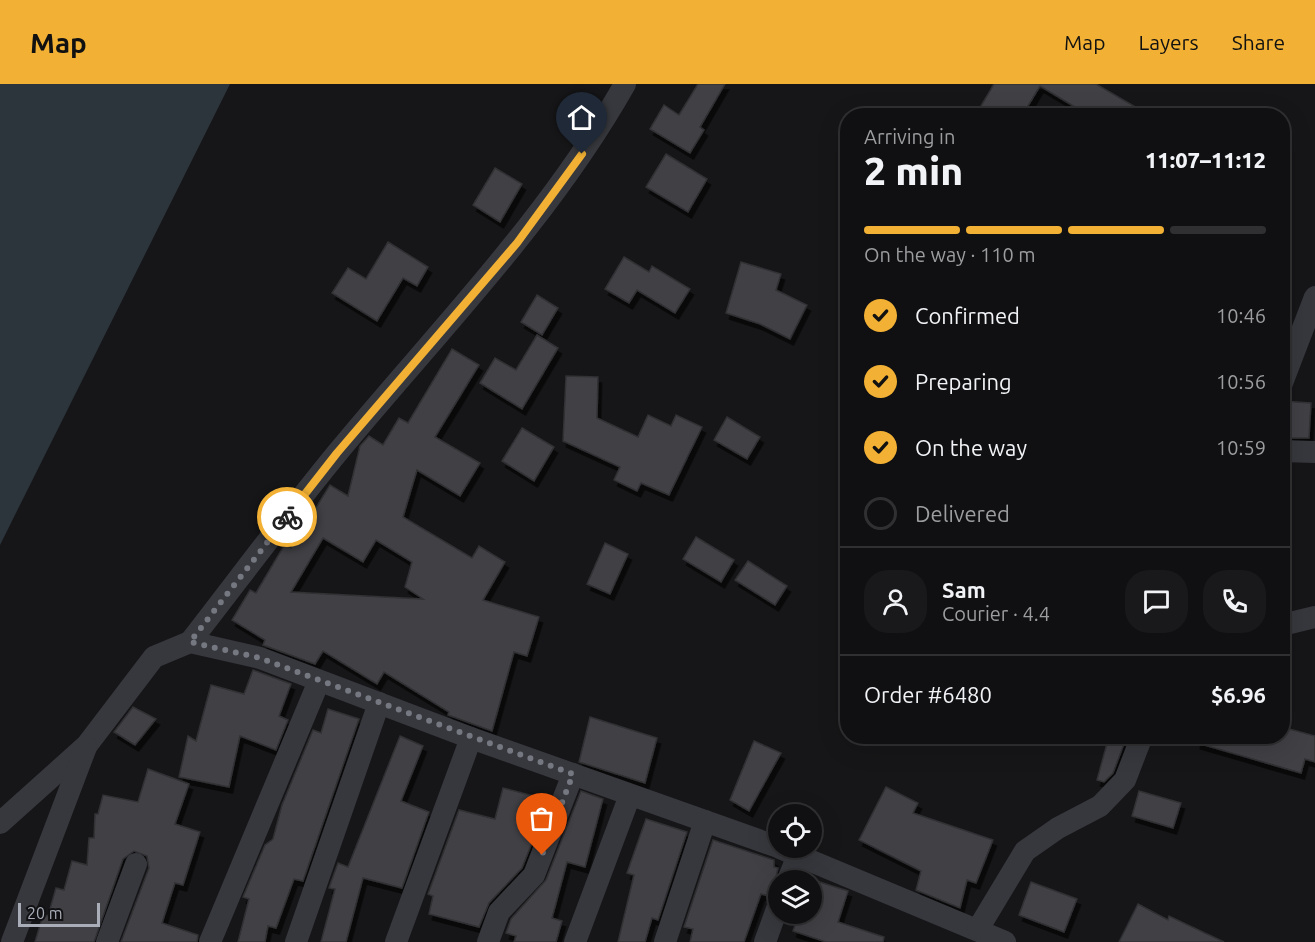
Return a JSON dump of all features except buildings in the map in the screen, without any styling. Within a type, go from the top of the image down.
[{"type":"street","points":[[0,823],[87,745],[154,657],[190,642],[337,453],[517,243],[596,136],[625,84]]},
{"type":"street","points":[[1290,362],[1315,297]]},
{"type":"street","points":[[1290,451],[1315,452]]},
{"type":"street","points":[[1290,623],[1315,617]]},
{"type":"street","points":[[190,642],[260,658],[471,738],[768,844]]},
{"type":"street","points":[[210,942],[320,681]]},
{"type":"street","points":[[296,942],[379,703]]},
{"type":"street","points":[[396,942],[471,738]]},
{"type":"street","points":[[978,929],[1025,851],[1058,828],[1100,806],[1125,780],[1139,744]]},
{"type":"street","points":[[12,942],[87,745]]},
{"type":"street","points":[[488,942],[499,912],[534,875],[573,774]]},
{"type":"street","points":[[574,942],[630,795]]},
{"type":"street","points":[[665,942],[705,821]]},
{"type":"street","points":[[805,858],[1005,942]]},
{"type":"street","points":[[107,942],[136,864]]},
{"type":"street","points":[[765,942],[772,924]]},
{"type":"shaded area","points":[[0,84],[230,84],[0,545]]},
{"type":"way so far","points":[[287,517],[190,642],[260,658],[573,774],[542,855]]},
{"type":"route","points":[[287,517],[337,453],[517,243],[582,154]]}]
